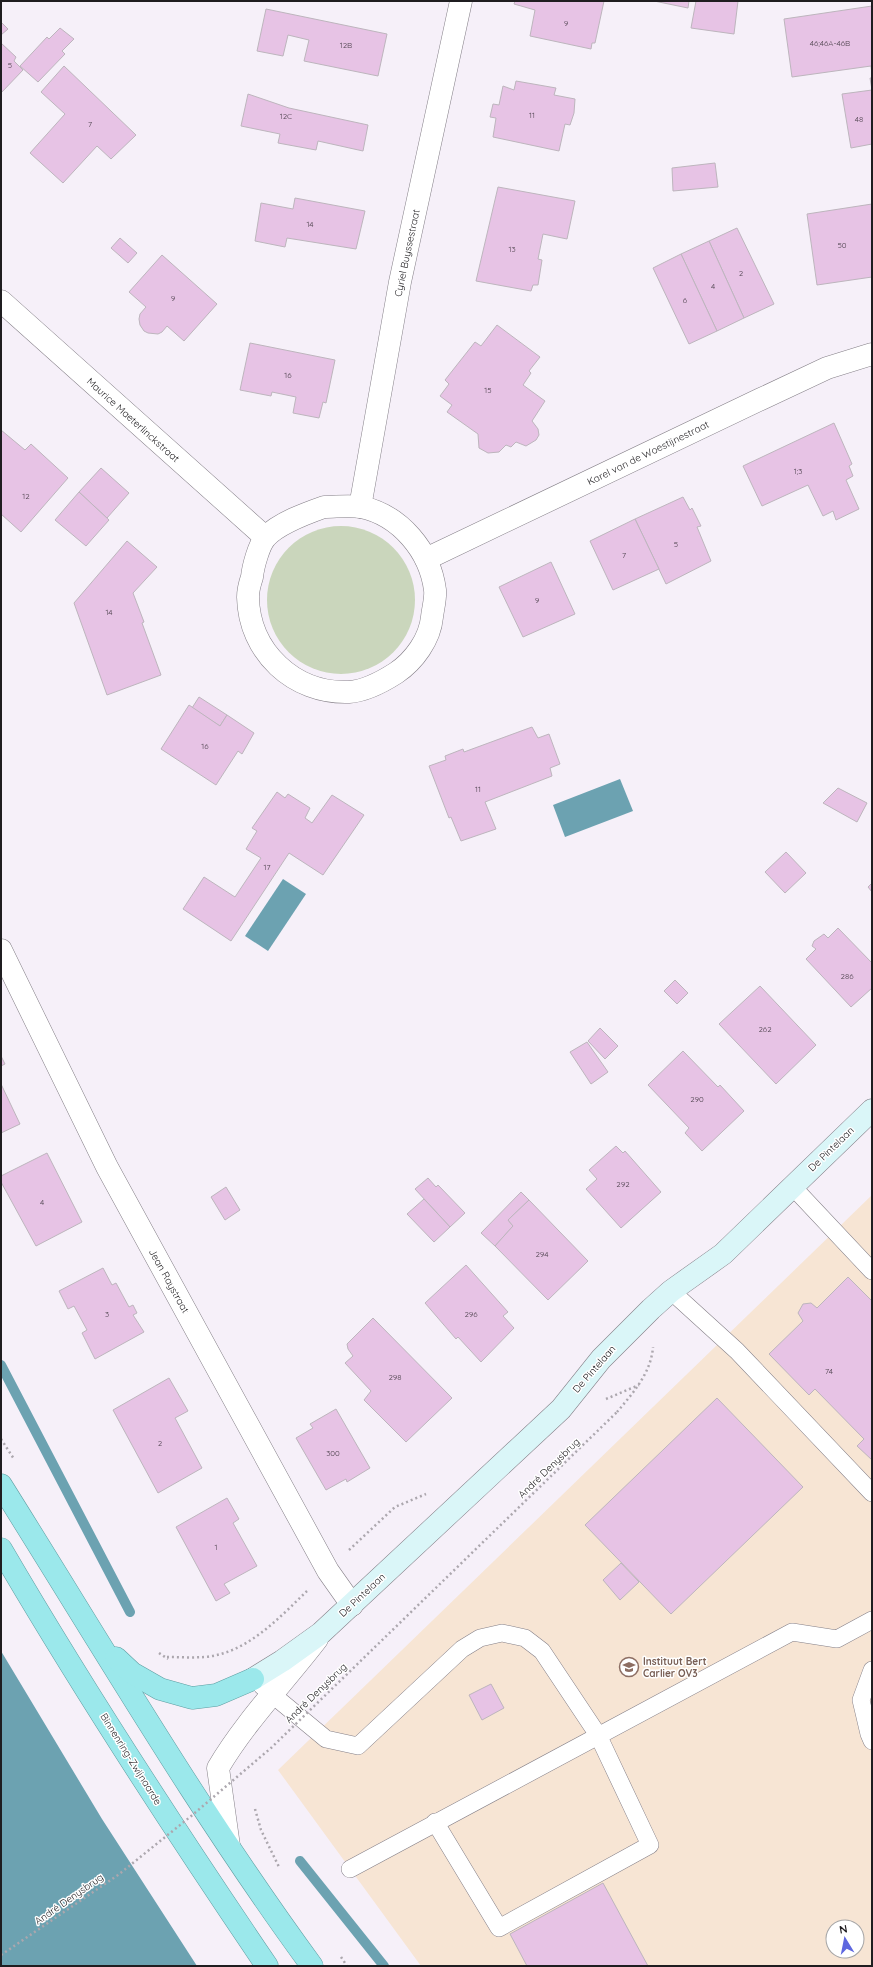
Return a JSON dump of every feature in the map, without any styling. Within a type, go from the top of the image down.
[{"type":"highway","points":[[1,1485],[100,1642],[134,1699],[229,1846],[272,1912],[312,1966]]},
{"type":"highway","name":"Binnenring-Zwijnaarde","points":[[1,1548],[44,1622],[184,1843],[267,1966]]},
{"type":"highway","points":[[100,1642],[132,1673],[160,1689],[192,1698],[216,1695],[253,1679]]},
{"type":"main road","name":"De Pintelaan","points":[[253,1679],[282,1661],[321,1633],[352,1605],[561,1409],[601,1359],[651,1309],[671,1291],[723,1254],[872,1110]]},
{"type":"street","name":"Cyriel Buyssestraat","points":[[360,507],[400,282],[462,1]]},
{"type":"street","name":"Maurice Maeterlinckstraat","points":[[1,301],[265,537]]},
{"type":"street","name":"Karel van de Woestijnestraat","points":[[426,559],[827,368],[872,354]]},
{"type":"street","points":[[324,507],[360,507],[383,515],[412,537],[426,559],[435,590],[432,624],[425,641],[406,666],[380,684],[349,692],[320,689],[282,671],[263,649],[252,627],[248,597],[254,566],[265,537],[292,519],[324,507]]},
{"type":"street","name":"Jean Raystraat","points":[[1,950],[107,1167],[328,1571],[352,1605]]},
{"type":"street","name":"De Pintelaan","points":[[229,1846],[218,1768],[239,1734],[321,1633]]},
{"type":"lane","points":[[793,1187],[872,1271]]},
{"type":"lane","points":[[671,1291],[737,1351],[872,1493]]},
{"type":"lane","points":[[350,1869],[435,1822],[792,1632],[837,1639],[872,1620]]},
{"type":"lane","points":[[253,1679],[326,1739],[358,1746],[462,1649],[480,1638],[502,1633],[525,1638],[542,1651],[598,1735],[650,1845],[499,1928],[435,1822]]},
{"type":"lane","points":[[872,1670],[861,1700],[868,1734],[872,1741]]},
{"type":"path","name":"André Denysbrug","points":[[1,1956],[118,1875],[190,1817],[271,1748],[617,1412],[639,1385],[651,1362],[653,1349],[651,1309]]},
{"type":"shaded area","name":"Instituut Bert Carlier OV3","points":[[872,1195],[872,1966],[421,1966],[278,1770]]},
{"type":"green space","points":[[348,526],[369,531],[382,538],[398,553],[410,572],[414,586],[414,614],[410,628],[403,641],[388,657],[382,662],[363,671],[348,674],[334,674],[313,669],[300,662],[279,641],[272,628],[268,614],[267,593],[272,572],[279,559],[300,538],[313,531],[327,527]]},
{"type":"water","points":[[620,779],[633,811],[565,837],[553,805]]},
{"type":"water","points":[[283,879],[306,894],[268,951],[245,936]]},
{"type":"water","points":[[1,1651],[102,1819],[197,1966],[1,1966]]},
{"type":"building","points":[[515,1],[604,1],[595,43],[592,43],[591,49],[530,36],[535,10],[514,4]]},
{"type":"building","points":[[654,1],[689,1],[688,8]]},
{"type":"building","points":[[696,1],[738,1],[734,34],[691,28]]},
{"type":"building","points":[[872,6],[872,74],[871,66],[792,77],[784,19]]},
{"type":"building","points":[[266,9],[387,34],[378,76],[304,61],[309,40],[288,35],[283,56],[257,51]]},
{"type":"building","points":[[1,22],[8,29],[1,35]]},
{"type":"building","points":[[60,28],[74,39],[62,51],[65,54],[38,82],[20,66],[47,37],[49,39]]},
{"type":"building","points":[[1,43],[16,57],[14,61],[23,70],[1,93]]},
{"type":"building","points":[[64,66],[136,135],[111,159],[97,146],[63,183],[30,153],[65,114],[41,92]]},
{"type":"building","points":[[870,78],[872,78],[872,90]]},
{"type":"building","points":[[516,81],[556,88],[554,95],[575,99],[574,113],[570,125],[565,124],[559,151],[493,137],[496,118],[490,117],[493,104],[499,105],[503,86],[514,90]]},
{"type":"building","points":[[872,90],[872,144],[851,148],[842,94]]},
{"type":"building","points":[[248,94],[289,108],[368,125],[363,151],[318,141],[316,150],[278,143],[280,134],[241,126]]},
{"type":"building","points":[[715,163],[718,187],[673,191],[672,168]]},
{"type":"building","points":[[498,187],[575,201],[567,239],[543,234],[538,259],[542,260],[538,285],[533,285],[531,291],[476,281]]},
{"type":"building","points":[[295,198],[365,211],[356,249],[287,238],[285,247],[255,241],[261,203],[293,209]]},
{"type":"building","points":[[872,204],[872,277],[817,285],[807,214]]},
{"type":"building","points":[[737,228],[774,304],[744,318],[709,241]]},
{"type":"building","points":[[120,238],[137,253],[128,263],[111,248]]},
{"type":"building","points":[[709,241],[744,318],[717,331],[681,254]]},
{"type":"building","points":[[681,254],[717,331],[689,344],[653,268]]},
{"type":"building","points":[[162,255],[217,304],[184,341],[167,326],[158,334],[144,331],[140,325],[139,319],[140,314],[146,307],[129,292]]},
{"type":"building","points":[[497,325],[540,357],[529,371],[531,373],[523,385],[545,401],[532,421],[538,429],[539,435],[536,440],[526,446],[516,442],[511,447],[506,445],[499,452],[488,453],[479,448],[478,434],[447,412],[452,405],[440,396],[449,384],[445,380],[475,342],[481,346]]},
{"type":"building","points":[[250,343],[335,360],[326,403],[323,402],[319,418],[293,413],[296,397],[272,392],[271,396],[240,390]]},
{"type":"building","points":[[834,423],[852,464],[849,466],[853,476],[846,480],[859,509],[836,520],[833,511],[823,516],[808,485],[762,506],[743,466]]},
{"type":"building","points":[[1,430],[25,450],[31,444],[68,478],[21,532],[1,514]]},
{"type":"building","points":[[101,468],[129,493],[107,518],[79,492]]},
{"type":"building","points":[[79,492],[109,520],[86,546],[55,520]]},
{"type":"building","points":[[683,497],[690,510],[692,508],[701,526],[697,527],[711,561],[666,584],[635,519]]},
{"type":"building","points":[[635,519],[659,569],[613,590],[590,541]]},
{"type":"building","points":[[127,541],[157,567],[133,593],[161,675],[107,695],[74,603]]},
{"type":"building","points":[[551,562],[575,614],[523,637],[499,587]]},
{"type":"building","points":[[199,697],[227,715],[220,726],[192,708]]},
{"type":"building","points":[[189,705],[220,726],[227,715],[254,733],[242,754],[238,751],[216,785],[161,749]]},
{"type":"building","points":[[532,727],[538,738],[549,734],[560,764],[550,768],[552,776],[485,802],[496,829],[461,841],[451,817],[449,818],[429,766],[446,760],[445,756],[463,749],[464,752]]},
{"type":"building","points":[[838,788],[867,803],[857,822],[823,803]]},
{"type":"building","points":[[277,792],[285,798],[288,794],[310,808],[305,818],[312,823],[332,795],[364,815],[323,875],[289,853],[231,941],[183,909],[204,877],[235,897],[261,858],[246,849],[257,831],[252,828]]},
{"type":"building","points":[[786,852],[806,873],[785,893],[765,872]]},
{"type":"building","points":[[872,883],[872,892],[868,887]]},
{"type":"building","points":[[838,928],[872,963],[872,988],[851,1007],[806,959],[816,949],[812,946],[814,941],[824,934],[828,938]]},
{"type":"building","points":[[675,980],[688,993],[677,1004],[664,991]]},
{"type":"building","points":[[760,986],[816,1045],[776,1084],[719,1024]]},
{"type":"building","points":[[600,1028],[618,1046],[605,1059],[588,1041]]},
{"type":"building","points":[[587,1042],[608,1072],[591,1084],[570,1052]]},
{"type":"building","points":[[683,1051],[718,1087],[720,1085],[744,1111],[702,1151],[685,1133],[689,1128],[648,1085]]},
{"type":"building","points":[[1,1056],[5,1064],[1,1066]]},
{"type":"building","points":[[1,1084],[20,1124],[1,1133]]},
{"type":"building","points":[[616,1146],[623,1153],[625,1151],[661,1192],[621,1228],[586,1189],[597,1179],[589,1170]]},
{"type":"building","points":[[47,1153],[82,1222],[36,1246],[1,1182],[1,1176]]},
{"type":"building","points":[[428,1178],[436,1187],[438,1185],[465,1213],[450,1227],[415,1189]]},
{"type":"building","points":[[226,1187],[240,1210],[225,1220],[211,1197]]},
{"type":"building","points":[[521,1192],[529,1200],[508,1220],[513,1226],[495,1246],[481,1233]]},
{"type":"building","points":[[424,1199],[450,1227],[434,1242],[407,1214]]},
{"type":"building","points":[[529,1200],[588,1261],[548,1300],[495,1246],[513,1226],[508,1220]]},
{"type":"building","points":[[466,1265],[508,1312],[503,1316],[514,1328],[481,1362],[458,1337],[456,1339],[425,1303]]},
{"type":"building","points":[[103,1268],[112,1285],[116,1283],[129,1307],[133,1305],[137,1313],[133,1315],[144,1332],[95,1359],[82,1333],[87,1330],[74,1306],[68,1309],[59,1291]]},
{"type":"building","points":[[848,1277],[872,1301],[872,1460],[857,1446],[864,1439],[815,1389],[809,1395],[769,1354],[803,1321],[798,1313],[803,1304],[811,1303],[817,1308]]},
{"type":"building","points":[[373,1318],[452,1398],[406,1442],[364,1400],[371,1391],[345,1363],[353,1356],[348,1349],[347,1344]]},
{"type":"building","points":[[169,1378],[188,1411],[175,1418],[202,1468],[158,1493],[113,1410]]},
{"type":"building","points":[[717,1398],[803,1487],[671,1614],[585,1525]]},
{"type":"building","points":[[336,1409],[370,1468],[347,1482],[346,1479],[326,1490],[296,1438],[313,1428],[310,1424]]},
{"type":"building","points":[[227,1498],[239,1519],[233,1523],[257,1566],[224,1584],[230,1593],[216,1601],[176,1527]]},
{"type":"building","points":[[621,1563],[639,1582],[620,1600],[603,1580]]},
{"type":"building","points":[[491,1684],[504,1708],[482,1720],[469,1695]]},
{"type":"building","points":[[603,1883],[648,1966],[527,1966],[510,1934]]},
{"type":"waterway","points":[[1,1365],[130,1612]]},
{"type":"waterway","points":[[300,1861],[384,1966]]},
{"type":"place","name":"Instituut Bert Carlier OV3","points":[[629,1667]]}]
